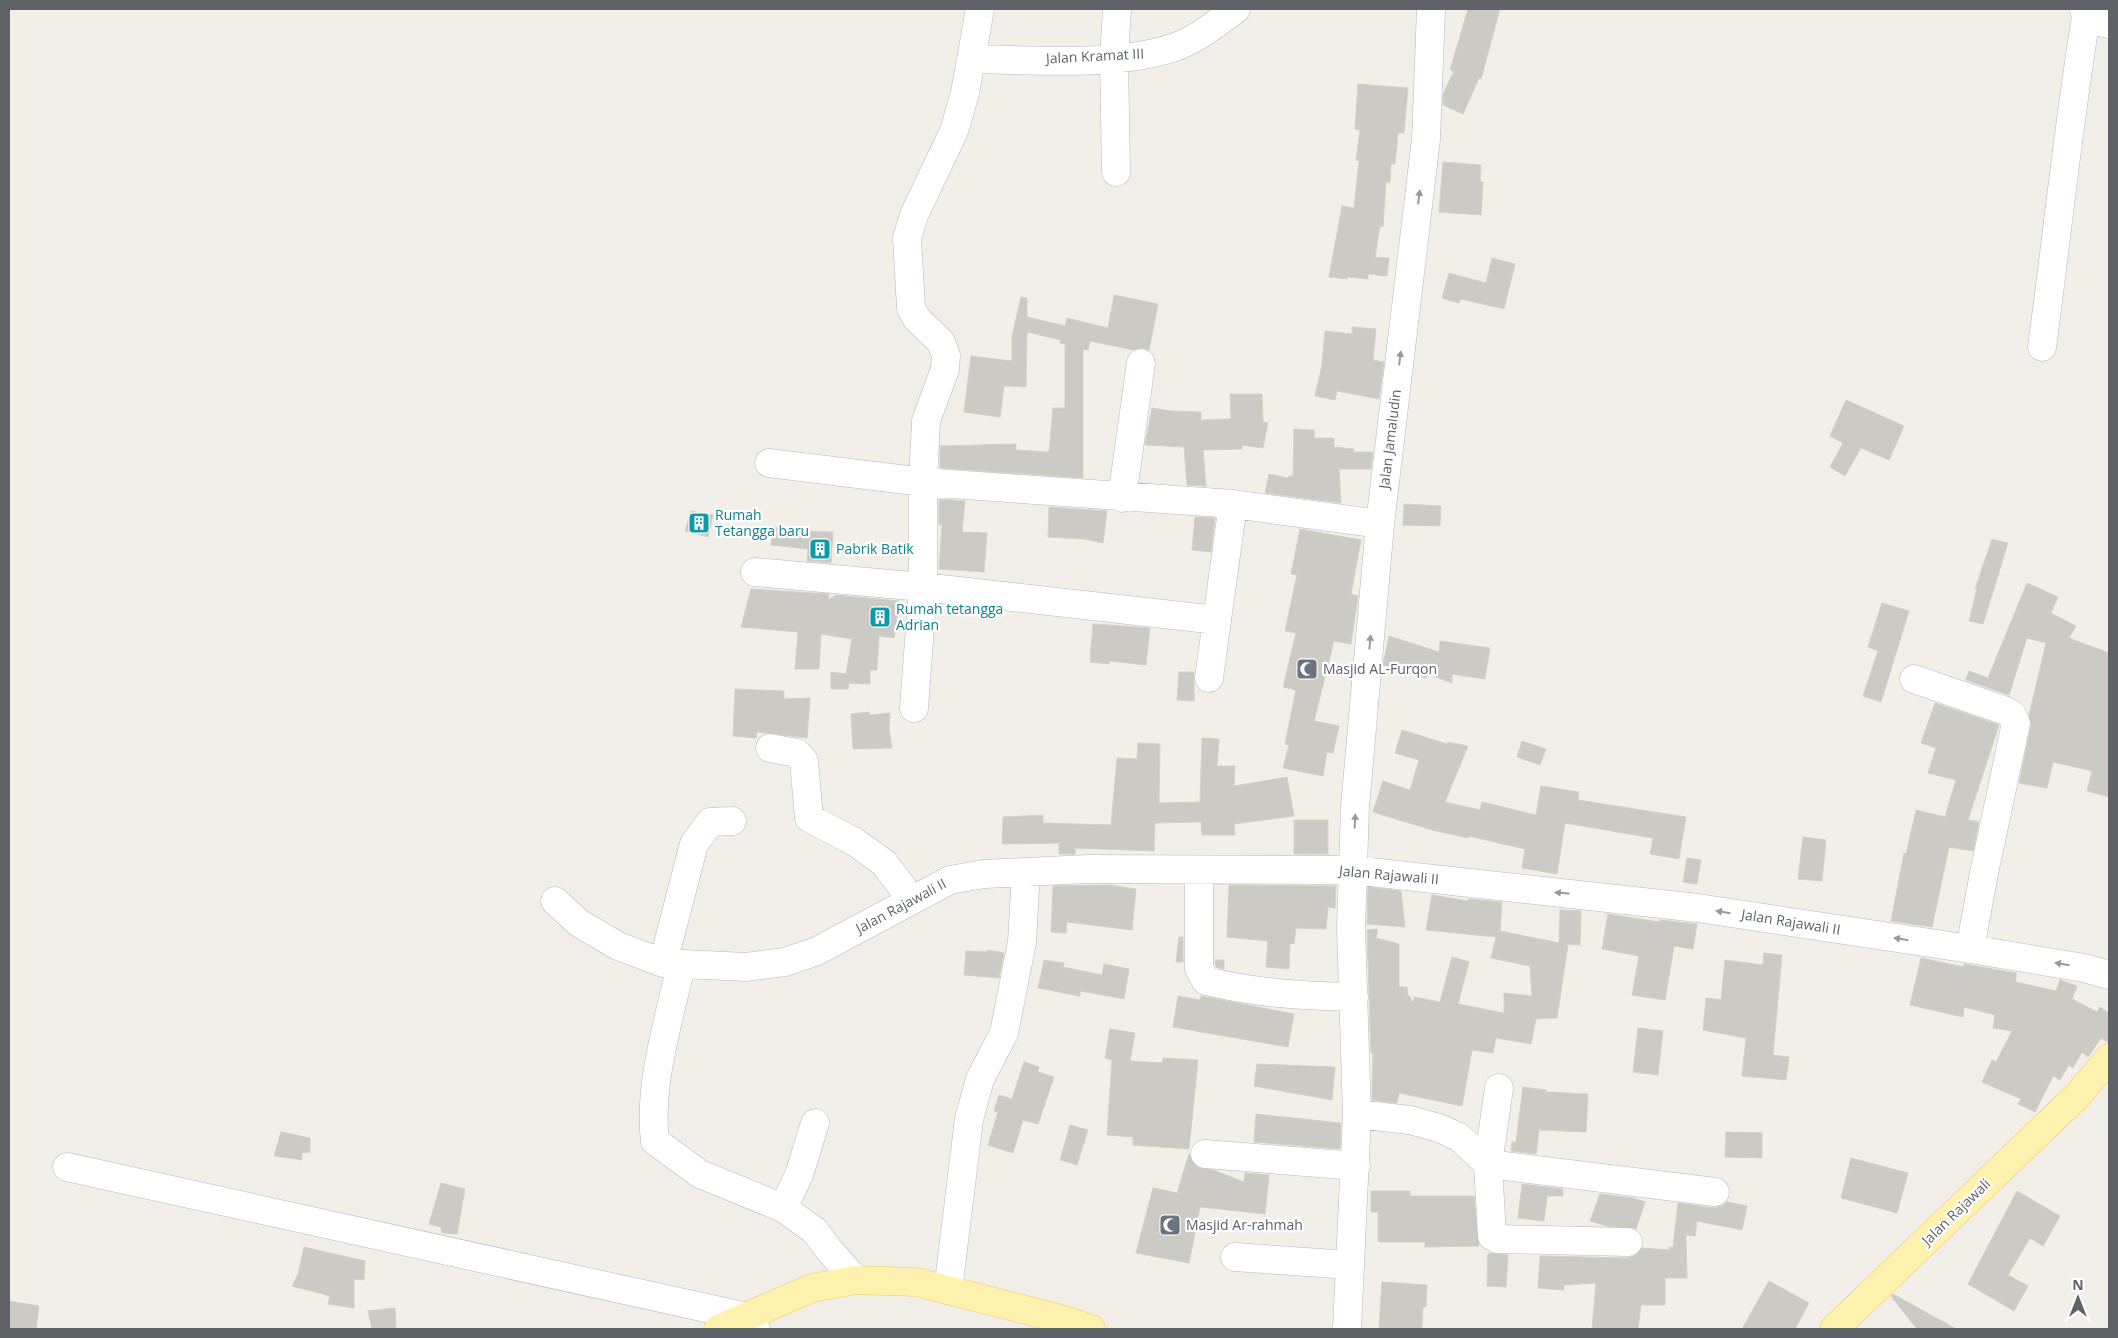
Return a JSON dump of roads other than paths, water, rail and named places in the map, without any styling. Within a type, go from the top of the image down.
[{"type":"main road","name":"Jalan Rajawali","points":[[1834,1329],[2078,1095],[2109,1058]]},
{"type":"main road","name":"Jalan Rajawali","points":[[2078,1095],[2109,1074]]},
{"type":"main road","points":[[718,1329],[752,1323],[812,1288],[856,1280],[916,1282],[1065,1320],[1091,1329]]},
{"type":"street","points":[[914,708],[923,587],[923,482],[926,421],[945,369],[946,355],[941,342],[917,319],[912,308],[907,238],[914,215],[954,131],[972,59],[980,9]]},
{"type":"street","points":[[1116,172],[1114,58],[1118,9]]},
{"type":"street","name":"Jalan Kramat III","points":[[972,59],[1114,58],[1139,56],[1178,46],[1206,32],[1236,9]]},
{"type":"street","name":"Jalan Jamaludin","points":[[1346,1329],[1356,1166],[1357,1114],[1352,870],[1380,524],[1426,139],[1431,9]]},
{"type":"street","points":[[2042,347],[2060,211],[2071,105],[2093,17]]},
{"type":"street","points":[[1122,498],[1141,363]]},
{"type":"street","points":[[769,463],[923,482],[1122,498],[1233,504],[1380,524]]},
{"type":"street","points":[[1210,678],[1233,504]]},
{"type":"street","points":[[755,572],[923,587],[1217,620]]},
{"type":"street","points":[[1914,679],[2006,711],[2012,715],[2016,723],[1984,872],[1970,949]]},
{"type":"street","points":[[770,748],[797,753],[804,761],[809,818],[855,842],[884,863],[912,900]]},
{"type":"street","points":[[732,821],[710,822],[694,844],[672,964],[656,1080],[652,1121],[654,1141],[700,1174],[782,1208],[816,1231],[829,1250],[856,1280]]},
{"type":"street","name":"Jalan Rajawali II","points":[[555,901],[579,923],[618,946],[672,964],[746,967],[785,962],[817,951],[950,880],[984,874],[1088,869],[1352,870],[1698,908],[1970,949],[2084,968],[2109,975]]},
{"type":"street","points":[[1199,870],[1199,969],[1206,981],[1286,996],[1354,997]]},
{"type":"street","points":[[948,1290],[968,1119],[980,1078],[1004,1033],[1022,942],[1026,872]]},
{"type":"street","points":[[1499,1088],[1488,1164],[1491,1232],[1497,1239],[1628,1242]]},
{"type":"street","points":[[1357,1114],[1410,1120],[1439,1128],[1459,1137],[1488,1164],[1715,1192]]},
{"type":"street","points":[[782,1208],[799,1175],[816,1123]]},
{"type":"street","points":[[1205,1154],[1356,1166]]},
{"type":"street","points":[[67,1168],[752,1323]]},
{"type":"street","points":[[1235,1257],[1349,1265]]},
{"type":"place","name":"Rumah Tetangga baru","points":[[699,523]]},
{"type":"place","name":"Pabrik Batik","points":[[820,549]]},
{"type":"place","name":"Rumah tetangga Adrian","points":[[880,617]]},
{"type":"place","name":"Masjid AL-Furqon","points":[[1307,669]]},
{"type":"place","name":"Masjid Ar-rahmah","points":[[1170,1225]]}]
